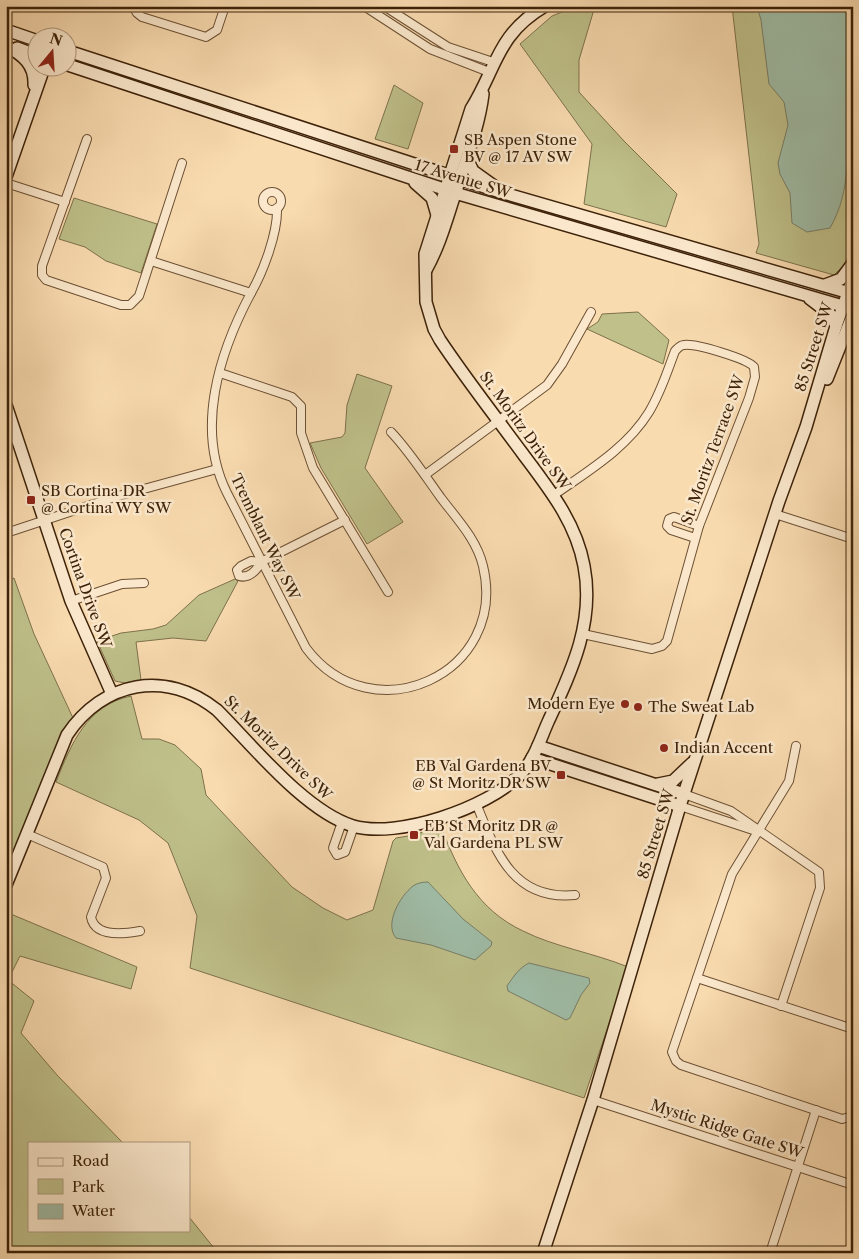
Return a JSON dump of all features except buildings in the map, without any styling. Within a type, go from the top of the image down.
[{"type":"street","points":[[133,6],[142,17],[206,37],[217,30],[225,6]]},
{"type":"street","points":[[364,6],[430,49],[491,67]]},
{"type":"street","points":[[384,6],[448,47],[491,67]]},
{"type":"street","points":[[454,177],[471,109],[483,89],[491,67],[511,34],[527,18],[545,6]]},
{"type":"street","points":[[6,30],[28,38]]},
{"type":"street","points":[[6,45],[28,53]]},
{"type":"street","points":[[6,45],[30,64],[35,74],[34,92]]},
{"type":"street","name":"17 Avenue SW","points":[[78,54],[500,192],[850,293]]},
{"type":"street","name":"17 Avenue SW","points":[[78,68],[410,179],[848,307]]},
{"type":"street","points":[[6,177],[40,78]]},
{"type":"street","points":[[454,177],[467,158],[481,112],[483,89]]},
{"type":"street","points":[[87,138],[41,270],[44,279],[126,306],[138,299],[182,163]]},
{"type":"street","points":[[467,158],[474,171],[500,192]]},
{"type":"street","name":"St. Moritz Drive SW","points":[[426,270],[437,248],[454,177]]},
{"type":"street","points":[[410,179],[432,198],[437,215]]},
{"type":"street","points":[[6,183],[65,202]]},
{"type":"street","name":"St. Moritz Drive SW","points":[[6,885],[67,735],[87,710],[112,694],[139,686],[156,685],[178,688],[202,699],[217,710],[321,812],[342,822],[374,830],[400,829],[414,826],[476,803],[502,790],[521,774],[532,758],[578,655],[587,603],[584,566],[571,526],[554,495],[499,422],[434,329],[426,302],[425,254],[437,215],[450,191]]},
{"type":"street","name":"Tremblant Way SW","points":[[277,208],[278,221],[260,274],[233,332],[220,373],[211,417],[213,452],[217,469],[261,562],[306,648],[322,666],[333,674],[356,686],[382,691],[412,687],[430,681],[453,666],[471,645],[482,620],[486,592],[483,567],[477,549],[425,475],[391,432]]},
{"type":"street","points":[[151,261],[250,294]]},
{"type":"street","points":[[825,285],[841,279],[853,263]]},
{"type":"street","name":"85 Street SW","points":[[543,1253],[593,1100],[680,806],[775,514],[806,427],[836,326],[848,307],[853,278]]},
{"type":"street","points":[[805,294],[831,315],[836,326]]},
{"type":"street","points":[[425,475],[533,397],[555,375],[590,312]]},
{"type":"street","name":"85 Street SW","points":[[806,427],[815,413],[853,314]]},
{"type":"street","name":"St. Moritz Terrace SW","points":[[554,495],[622,445],[634,432],[660,393],[675,351],[680,346],[690,345],[747,360],[753,365],[756,372],[749,398],[699,526],[668,639],[662,646],[652,648],[583,634]]},
{"type":"street","points":[[220,373],[292,397],[299,403],[301,409],[301,433],[308,459],[388,592]]},
{"type":"street","name":"Cortina Drive SW","points":[[6,405],[11,438],[44,520],[71,601],[112,694]]},
{"type":"street","points":[[6,533],[126,493],[217,469]]},
{"type":"street","points":[[775,514],[853,539]]},
{"type":"street","points":[[695,538],[670,530],[667,526],[669,519],[674,517],[699,526]]},
{"type":"street","points":[[261,562],[344,520]]},
{"type":"street","points":[[71,601],[122,584],[144,583]]},
{"type":"street","points":[[538,746],[731,811],[757,831],[819,872],[821,877],[820,888],[781,1006]]},
{"type":"street","points":[[796,746],[788,781],[732,874],[673,1050],[676,1061],[681,1065],[842,1119],[853,1116]]},
{"type":"street","points":[[532,758],[757,831]]},
{"type":"street","points":[[657,785],[673,781],[695,760]]},
{"type":"street","points":[[476,803],[497,855],[517,877],[544,893],[575,895]]},
{"type":"street","points":[[342,822],[333,848],[337,855],[345,852],[354,826]]},
{"type":"street","points":[[27,834],[103,867],[106,878],[91,917],[95,927],[101,931],[117,933],[140,931]]},
{"type":"street","points":[[697,978],[853,1029]]},
{"type":"street","name":"Mystic Ridge Gate SW","points":[[593,1100],[853,1186]]},
{"type":"street","points":[[770,1253],[816,1110]]},
{"type":"green space","points":[[577,6],[595,6],[579,60],[579,92],[677,194],[666,227],[584,204],[592,144],[520,44],[552,16]]},
{"type":"green space","points":[[732,6],[853,6],[853,248],[843,266],[834,275],[756,253],[759,244]]},
{"type":"green space","points":[[394,85],[423,103],[408,149],[375,139]]},
{"type":"green space","points":[[74,198],[157,224],[141,273],[106,261],[85,247],[59,239]]},
{"type":"green space","points":[[638,312],[669,340],[663,364],[587,329],[598,322],[602,314]]},
{"type":"green space","points":[[357,374],[392,386],[365,468],[403,522],[367,544],[321,468],[310,443],[342,437],[345,433],[347,405]]},
{"type":"green space","points":[[14,578],[34,634],[73,718],[64,731],[6,871],[6,581]]},
{"type":"green space","points":[[235,579],[238,581],[206,641],[173,638],[136,642],[141,680],[125,683],[115,681],[97,641],[121,633],[153,629],[166,625],[199,595]]},
{"type":"green space","points":[[131,696],[142,739],[159,739],[175,745],[201,769],[206,795],[292,887],[323,908],[347,920],[373,910],[393,841],[396,838],[414,835],[441,826],[462,873],[481,900],[493,912],[535,937],[628,967],[584,1098],[190,968],[197,916],[168,843],[139,820],[56,782],[75,740],[92,717],[116,701]]},
{"type":"green space","points":[[6,912],[137,967],[131,989],[20,956],[8,980],[34,1001],[21,1033],[57,1075],[122,1142],[28,1142],[28,1232],[190,1232],[190,1218],[218,1253],[6,1253]]},
{"type":"water","points":[[757,6],[853,6],[853,134],[849,147],[842,199],[830,228],[807,232],[792,223],[790,193],[780,174],[778,163],[788,125],[784,102],[769,84],[761,20]]},
{"type":"water","points":[[428,882],[463,919],[492,942],[491,946],[475,960],[431,945],[396,938],[393,932],[393,918],[403,896],[416,884]]},
{"type":"water","points":[[529,963],[589,978],[590,983],[581,995],[570,1018],[566,1020],[508,991],[507,986],[514,976],[522,967]]},
{"type":"place","name":"SB Aspen Stone BV @ 17 AV SW","points":[[454,149]]},
{"type":"place","name":"SB Cortina DR @ Cortina WY SW","points":[[31,500]]},
{"type":"place","name":"Modern Eye","points":[[625,704]]},
{"type":"place","name":"The Sweat Lab","points":[[638,707]]},
{"type":"place","name":"Indian Accent","points":[[664,748]]},
{"type":"place","name":"EB Val Gardena BV @ St Moritz DR SW","points":[[561,775]]},
{"type":"place","name":"EB St Moritz DR @ Val Gardena PL SW","points":[[414,835]]}]
